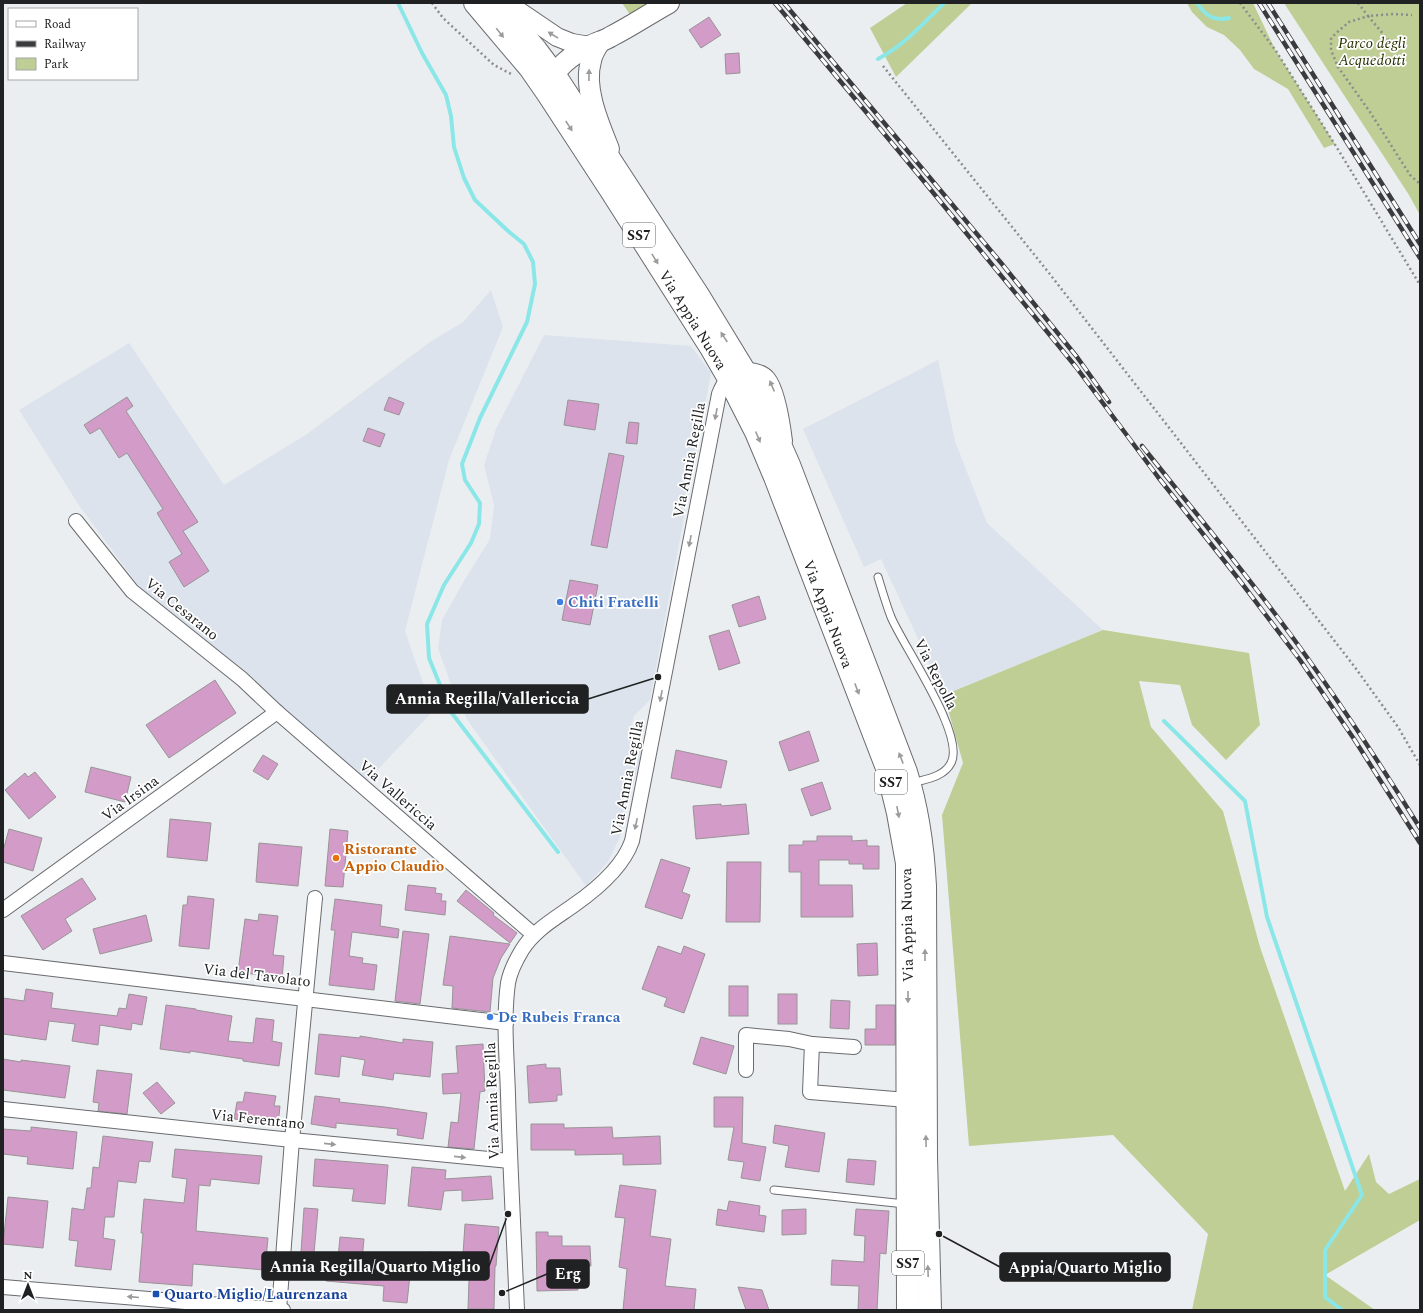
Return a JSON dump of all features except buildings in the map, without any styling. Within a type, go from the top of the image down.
[{"type":"main road","name":"Via Appia Nuova","points":[[475,3],[530,68],[551,84],[630,190],[736,374],[756,432],[884,760],[893,789],[906,863],[908,1310]]},
{"type":"main road","name":"Via Appia Nuova","points":[[496,3],[536,50],[551,84],[612,192],[736,374],[756,390],[788,465],[902,759],[910,784],[918,819],[925,886],[926,1142],[930,1310]]},
{"type":"main road","points":[[551,84],[565,62],[595,44],[610,38],[669,3]]},
{"type":"main road","points":[[595,44],[589,71],[589,82],[593,102],[600,126],[611,153],[630,190]]},
{"type":"street","points":[[508,3],[550,33],[564,41],[595,44]]},
{"type":"street","name":"Via Annia Regilla","points":[[517,1310],[510,1162],[506,1023],[510,975],[524,947],[534,935],[585,898],[602,882],[626,854],[632,841],[720,394],[723,384],[736,374]]},
{"type":"street","name":"Via Cesarano","points":[[76,521],[132,591],[242,679],[277,712]]},
{"type":"street","name":"Via Vallericcia","points":[[277,712],[534,935]]},
{"type":"street","name":"Via Irsina","points":[[3,910],[277,712]]},
{"type":"street","points":[[279,1310],[292,1140],[316,898]]},
{"type":"street","name":"Via del Tavolato","points":[[3,963],[506,1023]]},
{"type":"street","points":[[746,1070],[746,1035],[789,1039],[812,1044],[854,1047]]},
{"type":"street","points":[[812,1044],[810,1092],[908,1100]]},
{"type":"street","name":"Via Ferentano","points":[[3,1109],[510,1162]]},
{"type":"street","points":[[3,1287],[283,1310]]},
{"type":"lane","name":"Via Repolla","points":[[878,577],[891,618],[940,706],[954,753],[952,762],[946,770],[939,775],[910,784]]},
{"type":"lane","points":[[774,1190],[907,1204]]},
{"type":"path","points":[[432,3],[443,18],[494,65],[514,76],[518,76]]},
{"type":"path","points":[[1240,3],[1280,57],[1420,285]]},
{"type":"path","points":[[1359,4],[1395,48]]},
{"type":"path","points":[[1412,15],[1392,14],[1368,16],[1348,22],[1331,39],[1331,50],[1338,67],[1370,112],[1410,175],[1420,184]]},
{"type":"path","points":[[883,66],[1049,273],[1354,666],[1398,727],[1420,765]]},
{"type":"shaded area","points":[[491,290],[503,327],[449,460],[405,631],[423,683],[436,708],[367,781],[144,593],[80,507],[19,410],[129,343],[224,485],[307,434],[430,342],[463,322]]},
{"type":"shaded area","name":"Chiti Fratelli","points":[[544,335],[691,346],[711,373],[650,700],[634,716],[628,737],[642,752],[620,837],[608,862],[586,886],[468,721],[453,690],[438,648],[442,620],[490,539],[494,505],[484,465],[496,429]]},
{"type":"shaded area","points":[[938,360],[955,441],[987,523],[1103,630],[944,695],[881,559],[864,567],[803,429]]},
{"type":"green space","points":[[622,3],[650,3],[631,16]]},
{"type":"green space","points":[[907,3],[972,3],[896,77],[870,28]]},
{"type":"green space","points":[[1187,3],[1253,3],[1276,51],[1335,144],[1324,148],[1288,89],[1254,69],[1240,50],[1224,35],[1207,27],[1192,12]]},
{"type":"green space","name":"Parco degli Acquedotti","points":[[1284,3],[1420,3],[1420,215],[1409,195]]},
{"type":"green space","points":[[1103,630],[1249,653],[1260,725],[1226,760],[1192,725],[1180,685],[1139,681],[1151,727],[1223,811],[1260,947],[1345,1191],[1369,1154],[1376,1182],[1389,1194],[1420,1179],[1420,1220],[1325,1275],[1375,1310],[1192,1310],[1208,1234],[1113,1135],[969,1146],[942,815],[963,763],[944,695]]},
{"type":"waterway","points":[[398,3],[422,53],[446,95],[451,116],[454,147],[464,178],[475,200],[524,244],[533,262],[535,284],[527,322],[480,418],[462,464],[465,480],[480,503],[479,524],[471,543],[444,585],[427,624],[429,658],[451,712],[558,852]]},
{"type":"waterway","points":[[878,59],[905,41],[944,3]]},
{"type":"waterway","points":[[1197,3],[1203,11],[1214,18],[1229,18]]},
{"type":"waterway","points":[[1164,721],[1245,801],[1267,917],[1362,1195],[1325,1250],[1325,1297],[1342,1310]]},
{"type":"railway","points":[[775,3],[1076,367],[1158,477],[1300,660],[1354,739],[1420,843]]},
{"type":"railway","points":[[784,3],[1002,264],[1077,357],[1109,402]]},
{"type":"railway","points":[[1259,3],[1420,258]]},
{"type":"railway","points":[[1268,3],[1420,244]]},
{"type":"railway","points":[[1142,446],[1248,579],[1305,654],[1364,740],[1420,828]]},
{"type":"place","name":"Chiti Fratelli","points":[[560,602]]},
{"type":"place","name":"Annia Regilla/Vallericcia","points":[[658,677]]},
{"type":"place","name":"Ristorante Appio Claudio","points":[[336,858]]},
{"type":"place","name":"De Rubeis Franca","points":[[490,1017]]},
{"type":"place","name":"Annia Regilla/Quarto Miglio","points":[[508,1214]]},
{"type":"place","name":"Appia/Quarto Miglio","points":[[939,1234]]},
{"type":"place","name":"Erg","points":[[502,1293]]},
{"type":"place","name":"Quarto Miglio/Laurenzana","points":[[156,1294]]}]
